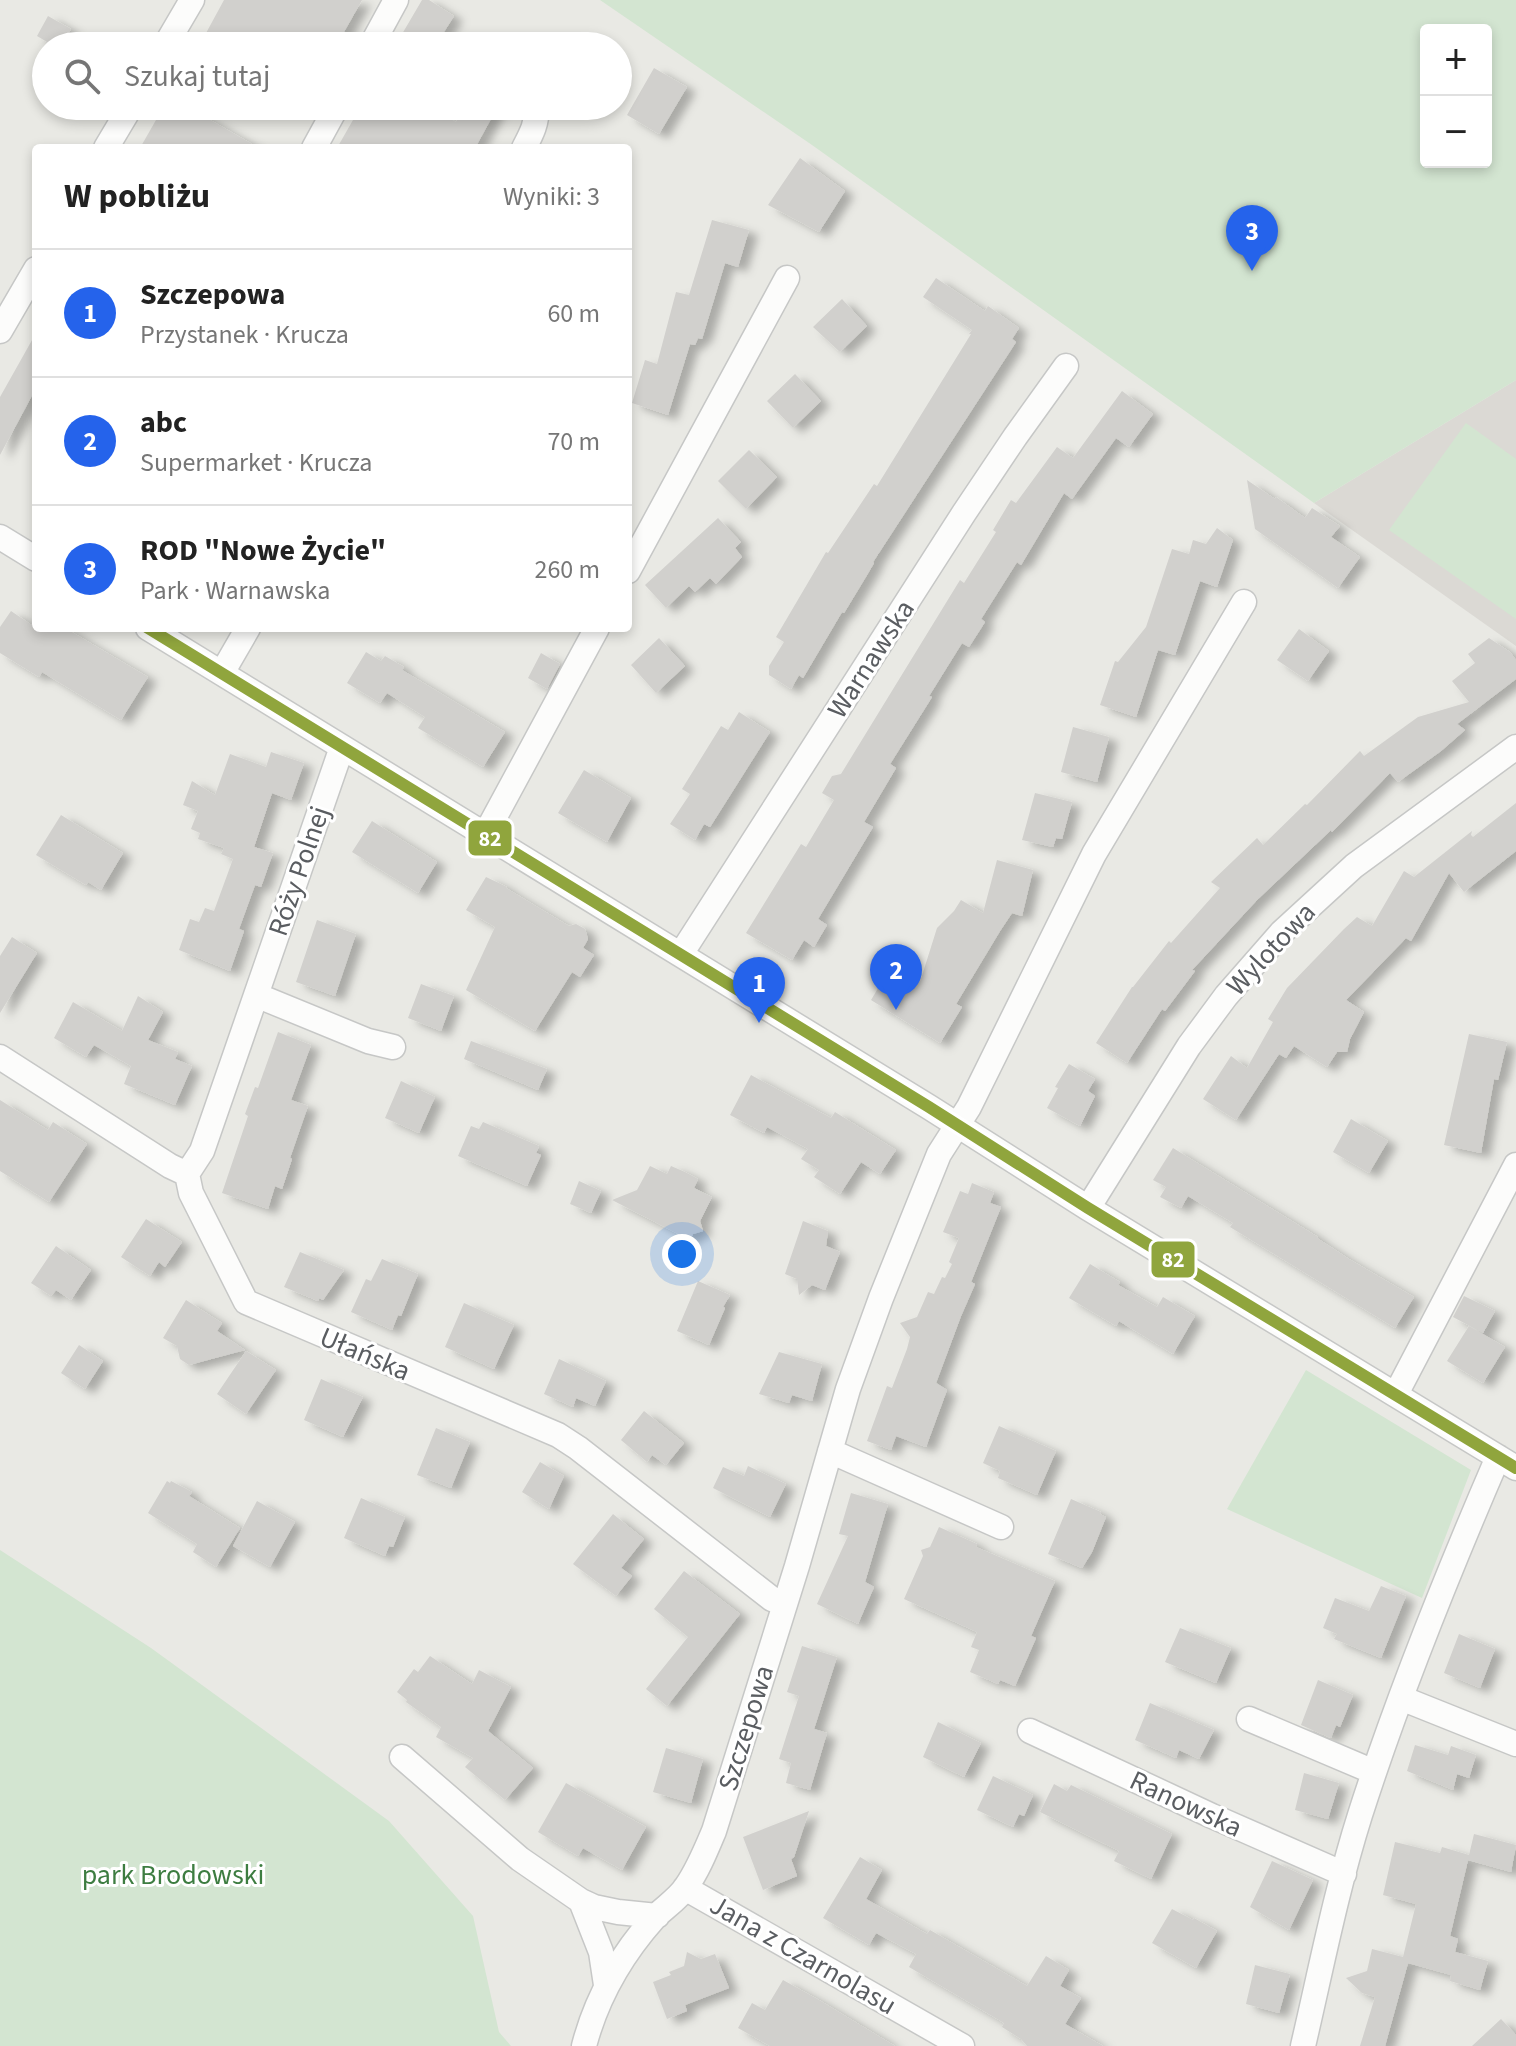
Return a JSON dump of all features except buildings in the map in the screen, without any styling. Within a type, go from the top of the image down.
[{"type":"street","points":[[173,32],[192,0]]},
{"type":"street","points":[[379,32],[396,0]]},
{"type":"street","points":[[108,144],[123,120]]},
{"type":"street","points":[[316,144],[329,120]]},
{"type":"street","points":[[526,144],[537,120]]},
{"type":"street","points":[[0,331],[32,276]]},
{"type":"street","points":[[632,564],[787,278]]},
{"type":"street","name":"Warnawska","points":[[681,954],[964,513],[1066,366]]},
{"type":"street","points":[[0,537],[32,557]]},
{"type":"street","name":"Szczepowa","points":[[584,2046],[606,1985],[626,1952],[685,1888],[714,1831],[797,1566],[848,1389],[939,1154],[969,1107],[1094,854],[1244,602]]},
{"type":"street","points":[[155,632],[1507,1463],[1446,1581],[1374,1772],[1344,1874],[1303,2046]]},
{"type":"street","points":[[222,673],[246,632]]},
{"type":"street","points":[[485,835],[595,632]]},
{"type":"street","name":"Róży Polnej","points":[[187,1174],[202,1151],[342,747]]},
{"type":"street","name":"Wylotowa","points":[[1088,1208],[1189,1046],[1226,996],[1282,932],[1354,866],[1516,747]]},
{"type":"street","points":[[256,995],[368,1041],[393,1047]]},
{"type":"street","points":[[0,1057],[187,1174]]},
{"type":"street","points":[[1396,1394],[1516,1165]]},
{"type":"street","name":"Ułańska","points":[[187,1174],[191,1193],[246,1302],[558,1435],[772,1599],[784,1603]]},
{"type":"street","points":[[830,1451],[1001,1527]]},
{"type":"street","points":[[1401,1698],[1516,1744]]},
{"type":"street","points":[[1249,1719],[1374,1772]]},
{"type":"street","name":"Ranowska","points":[[1030,1731],[1344,1874]]},
{"type":"street","points":[[402,1757],[520,1859],[581,1901],[618,1912],[657,1916]]},
{"type":"street","name":"Jana z Czarnolasu","points":[[685,1888],[962,2046]]},
{"type":"street","points":[[581,1901],[601,1952],[606,1985]]},
{"type":"shaded area","points":[[1516,380],[1516,646],[1314,503]]},
{"type":"green space","points":[[600,0],[1516,0],[1516,380],[1314,503],[812,145]]},
{"type":"green space","points":[[1466,423],[1516,459],[1516,619],[1389,530]]},
{"type":"green space","points":[[1306,1370],[1471,1470],[1422,1598],[1227,1509]]},
{"type":"green space","name":"park Brodowski","points":[[0,1550],[151,1648],[389,1821],[473,1916],[499,2032],[511,2046],[0,2046]]},
{"type":"transit line","name":"82","points":[[155,632],[1516,1468]]},
{"type":"place","name":"ROD \"Nowe Życie\"","points":[[1252,271]]},
{"type":"place","name":"abc","points":[[896,1010]]},
{"type":"place","name":"Szczepowa","points":[[759,1023]]}]
